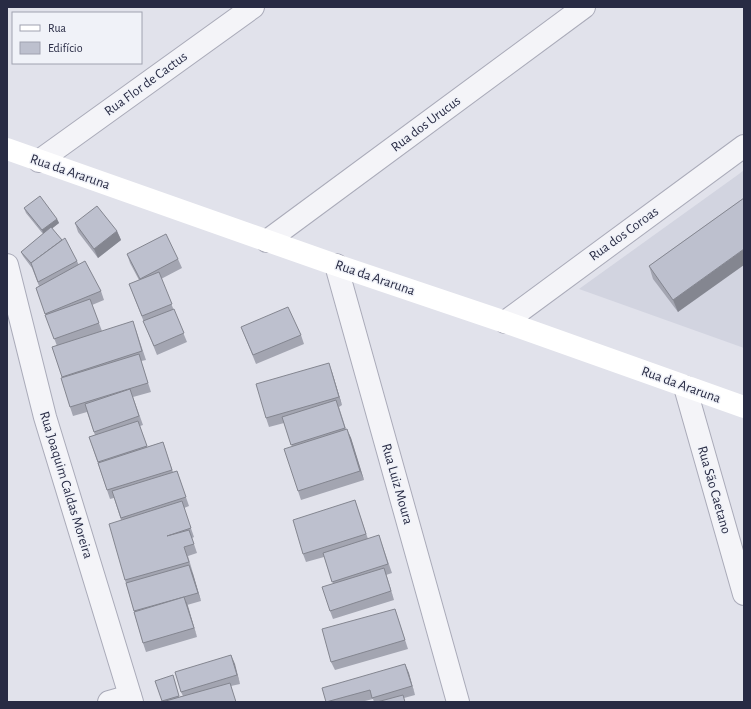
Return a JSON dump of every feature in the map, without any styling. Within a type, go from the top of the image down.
[{"type":"street","name":"Rua Flor de Cactus","points":[[39,161],[253,7]]},
{"type":"street","name":"Rua dos Urucus","points":[[267,241],[584,7]]},
{"type":"street","name":"Rua dos Coroas","points":[[505,322],[744,146]]},
{"type":"street","name":"Rua da Araruna","points":[[7,149],[336,265],[505,322],[744,407]]},
{"type":"street","name":"Rua Joaquim Caldas Moreira","points":[[7,265],[45,417],[131,699]]},
{"type":"street","name":"Rua Luiz Moura","points":[[336,265],[458,702]]},
{"type":"street","name":"Rua São Caetano","points":[[685,386],[744,594]]},
{"type":"street","points":[[109,702],[131,699]]},
{"type":"shaded area","points":[[744,170],[744,348],[579,289],[739,174]]},
{"type":"building","points":[[40,196],[57,219],[42,230],[24,208]]},
{"type":"building","points":[[744,198],[744,249],[673,300],[649,266]]},
{"type":"building","points":[[97,206],[117,231],[94,249],[75,223]]},
{"type":"building","points":[[51,227],[62,240],[31,263],[21,252]]},
{"type":"building","points":[[166,234],[178,259],[140,279],[127,254]]},
{"type":"building","points":[[65,238],[77,261],[38,282],[31,263]]},
{"type":"building","points":[[85,261],[101,291],[45,314],[36,288]]},
{"type":"building","points":[[159,272],[172,304],[142,316],[129,284]]},
{"type":"building","points":[[90,299],[99,323],[54,339],[45,315]]},
{"type":"building","points":[[288,307],[301,335],[253,355],[241,327]]},
{"type":"building","points":[[174,309],[184,333],[154,346],[143,321]]},
{"type":"building","points":[[133,321],[142,351],[62,377],[52,347]]},
{"type":"building","points":[[139,354],[148,383],[70,407],[61,378]]},
{"type":"building","points":[[329,363],[339,397],[266,418],[256,384]]},
{"type":"building","points":[[130,389],[139,416],[94,432],[85,404]]},
{"type":"building","points":[[336,400],[345,428],[291,445],[282,417]]},
{"type":"building","points":[[138,421],[147,446],[98,462],[89,437]]},
{"type":"building","points":[[347,429],[360,471],[298,491],[284,449]]},
{"type":"building","points":[[163,442],[172,470],[107,490],[98,463]]},
{"type":"building","points":[[177,471],[186,497],[121,518],[112,491]]},
{"type":"building","points":[[355,500],[366,534],[303,554],[293,520]]},
{"type":"building","points":[[182,501],[191,528],[167,536],[189,530],[194,544],[184,547],[189,562],[125,580],[109,524]]},
{"type":"building","points":[[379,535],[388,564],[332,582],[323,553]]},
{"type":"building","points":[[189,565],[198,593],[134,611],[126,583]]},
{"type":"building","points":[[384,568],[391,591],[330,611],[322,587]]},
{"type":"building","points":[[184,597],[194,628],[143,643],[134,612]]},
{"type":"building","points":[[395,609],[405,640],[331,662],[322,629]]},
{"type":"building","points":[[231,655],[237,675],[181,692],[175,672]]},
{"type":"building","points":[[405,664],[412,686],[372,698],[370,690],[326,702],[322,688]]},
{"type":"building","points":[[173,675],[179,696],[162,701],[155,681]]},
{"type":"building","points":[[230,683],[236,702],[162,702]]},
{"type":"building","points":[[403,695],[405,702],[377,702]]}]
